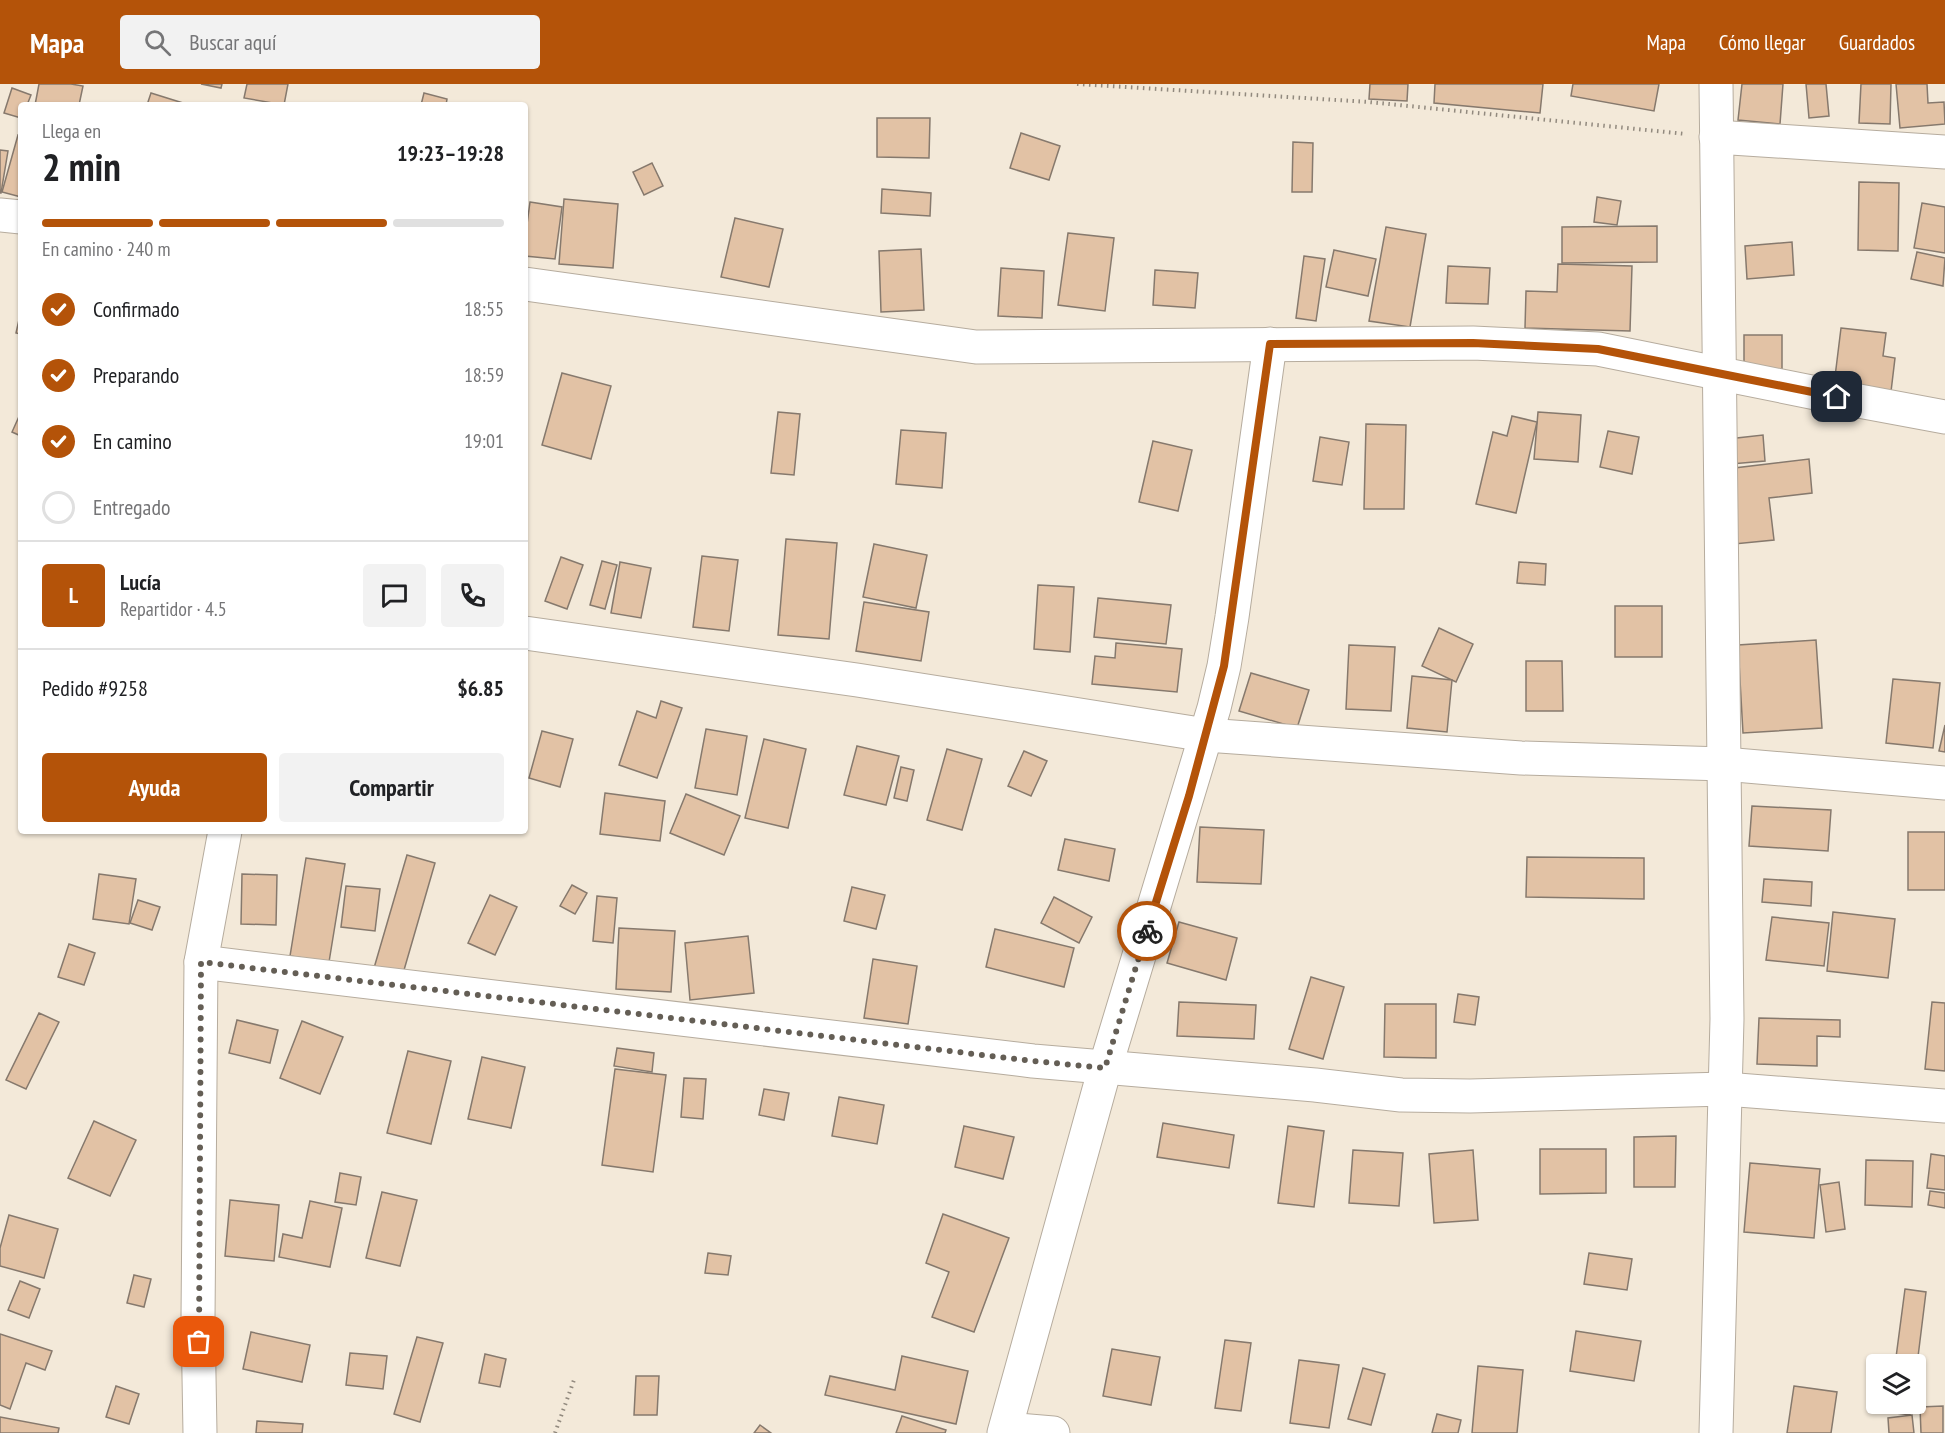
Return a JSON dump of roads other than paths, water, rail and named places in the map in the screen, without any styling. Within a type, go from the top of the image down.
[{"type":"street","points":[[1716,84],[1727,1019],[1716,1433]]},
{"type":"street","points":[[1716,137],[1945,152]]},
{"type":"street","points":[[0,215],[18,218]]},
{"type":"street","points":[[528,284],[976,347],[1473,343],[1598,349],[1945,417]]},
{"type":"street","points":[[1053,1433],[1005,1431],[1105,1068],[1206,735],[1224,666],[1270,344]]},
{"type":"street","points":[[528,633],[857,680],[1206,735],[1521,758],[1724,764],[1945,783]]},
{"type":"street","points":[[200,1433],[198,1307],[201,962],[224,834]]},
{"type":"street","points":[[201,962],[1021,1060],[1315,1085],[1401,1095],[1470,1096],[1725,1089],[1945,1106]]}]
